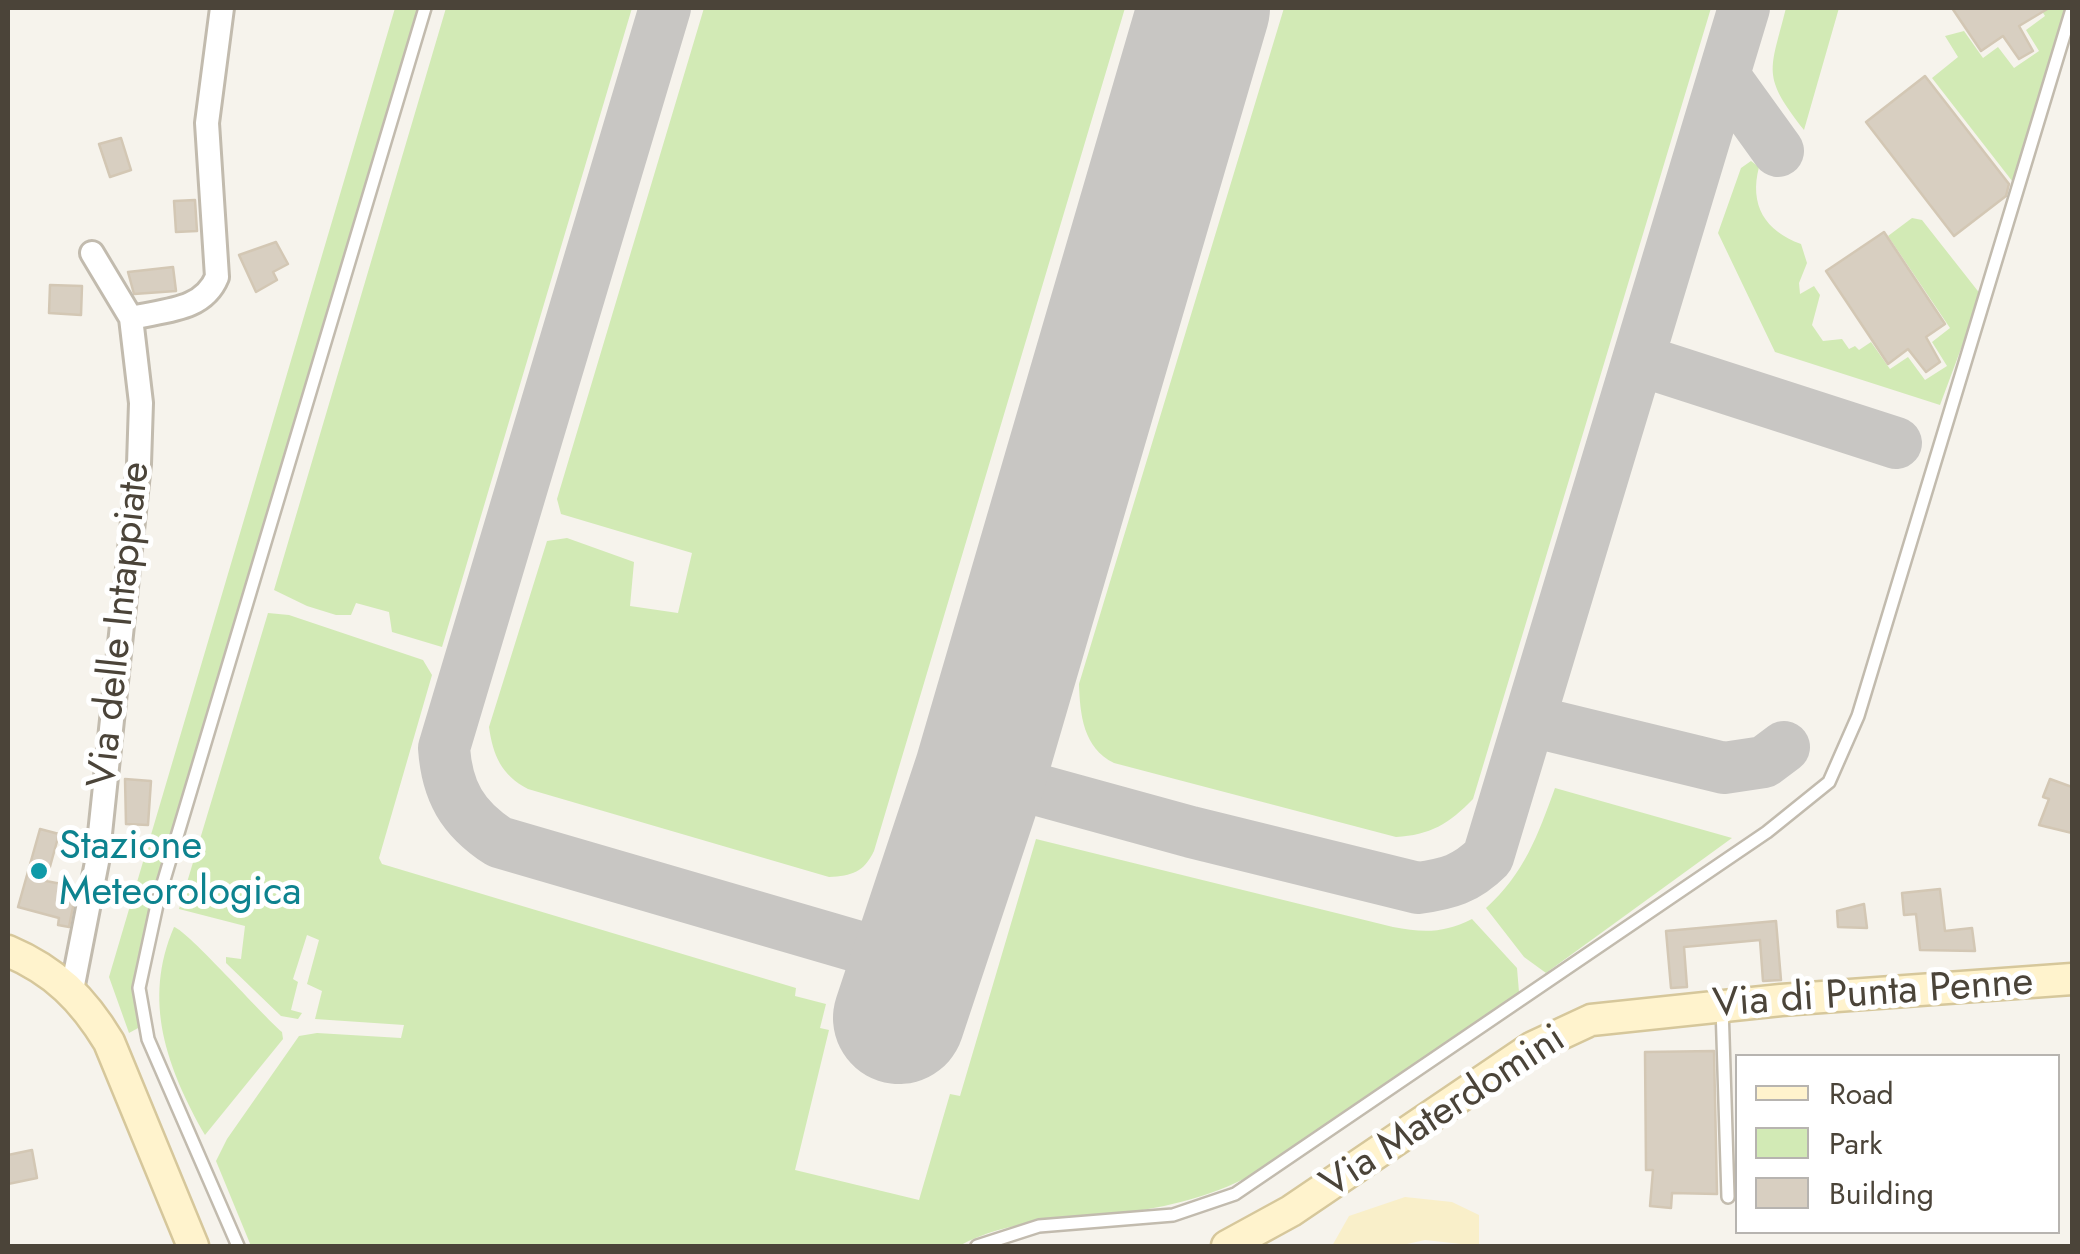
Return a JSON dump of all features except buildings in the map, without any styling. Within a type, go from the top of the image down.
[{"type":"street","points":[[132,318],[198,303],[210,293],[218,277],[207,122],[222,8]]},
{"type":"street","name":"Via delle Intappiate","points":[[72,990],[97,862],[139,464],[140,403],[132,318],[92,253]]},
{"type":"street","points":[[8,951],[42,968],[72,990],[110,1042],[193,1246]]},
{"type":"street","name":"Via di Punta Penne","points":[[1673,1012],[2072,980]]},
{"type":"street","name":"Via Materdomini","points":[[1227,1246],[1291,1211],[1532,1047],[1591,1020],[1673,1012]]},
{"type":"lane","points":[[238,1246],[148,1039],[139,988],[158,900],[425,8]]},
{"type":"lane","points":[[977,1246],[1039,1226],[1173,1215],[1236,1194],[1767,832],[1829,782],[1864,698],[2072,9]]},
{"type":"lane","points":[[1722,1006],[1728,1197]]},
{"type":"green space","points":[[395,8],[424,8],[137,977],[140,1027],[129,1033],[109,977]]},
{"type":"green space","points":[[446,8],[632,8],[442,647],[392,632],[389,612],[356,603],[351,615],[336,615],[274,590]]},
{"type":"green space","points":[[704,8],[1125,8],[874,851],[856,872],[844,875],[829,877],[528,789],[500,763],[489,727],[547,541],[567,538],[634,562],[630,606],[678,613],[692,553],[561,514],[557,499]]},
{"type":"green space","points":[[1284,8],[1711,8],[1473,799],[1438,827],[1408,836],[1396,837],[1114,763],[1090,739],[1081,707],[1079,684]]},
{"type":"green space","points":[[1786,8],[1839,8],[1804,130],[1781,97],[1773,72]]},
{"type":"green space","points":[[2040,8],[2065,8],[2016,186],[1932,78],[1958,57],[1945,36],[1964,31],[1983,58],[1998,47],[2014,68],[2039,51],[2026,30],[2045,16]]},
{"type":"green space","points":[[1751,161],[1759,167],[1756,193],[1763,215],[1778,232],[1801,244],[1807,263],[1799,283],[1800,294],[1814,286],[1820,295],[1812,325],[1823,341],[1842,339],[1849,349],[1855,346],[1859,350],[1871,342],[1890,369],[1908,357],[1925,380],[1947,366],[1932,342],[1950,328],[1888,236],[1912,218],[1922,220],[1981,295],[1940,405],[1775,352],[1718,233],[1741,168]]},
{"type":"green space","points":[[268,613],[289,615],[423,660],[432,675],[379,858],[382,864],[796,988],[795,996],[826,1004],[820,1028],[829,1030],[795,1170],[919,1200],[950,1094],[960,1096],[1036,839],[1393,927],[1434,930],[1472,919],[1517,968],[1519,992],[1262,1169],[1210,1193],[1155,1208],[1036,1222],[998,1230],[959,1246],[251,1246],[216,1161],[227,1139],[299,1036],[317,1033],[401,1038],[404,1025],[315,1019],[322,991],[307,984],[319,940],[307,935],[293,979],[298,982],[291,1010],[302,1013],[298,1019],[281,1016],[226,963],[226,957],[241,959],[245,926],[179,909]]},
{"type":"green space","points":[[1555,788],[1732,838],[1546,973],[1524,957],[1486,908],[1520,867]]},
{"type":"green space","points":[[174,927],[282,1032],[283,1039],[205,1135],[180,1085],[163,1034],[160,981]]},
{"type":"sand","points":[[1405,1197],[1452,1202],[1479,1215],[1479,1246],[1425,1240],[1398,1246],[1332,1246],[1349,1216]]},
{"type":"taxiway","points":[[665,8],[444,748],[449,777],[466,813],[499,842],[914,963]]},
{"type":"taxiway","points":[[980,774],[1418,888],[1456,879],[1488,857],[1744,8]]},
{"type":"taxiway","points":[[1724,76],[1778,151]]},
{"type":"taxiway","points":[[1639,360],[1896,443]]},
{"type":"taxiway","points":[[1531,721],[1724,768],[1764,762],[1784,747]]},
{"type":"runway","points":[[899,1018],[980,774],[1204,8]]},
{"type":"place","name":"Stazione Meteorologica","points":[[39,871]]}]
